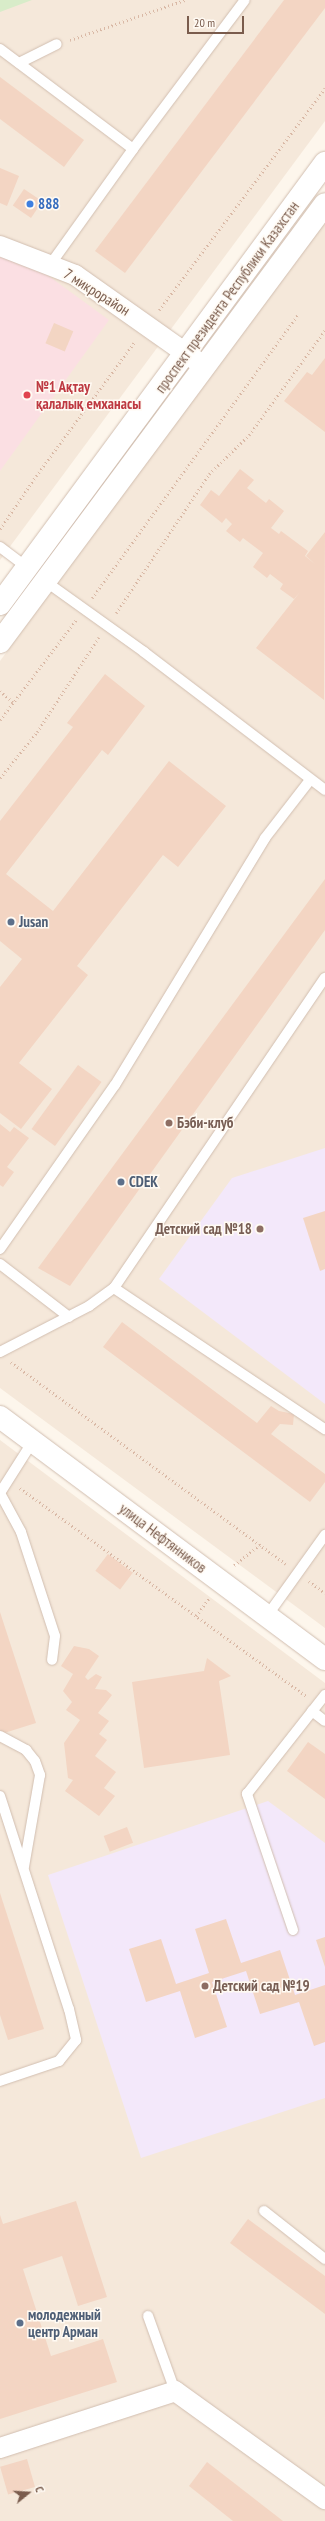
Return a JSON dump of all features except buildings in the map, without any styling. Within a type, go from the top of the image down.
[{"type":"main road","name":"проспект президента Республики Казахстан","points":[[0,604],[325,163]]},
{"type":"main road","name":"проспект президента Республики Казахстан","points":[[0,642],[325,204]]},
{"type":"main road","name":"улица Нефтянников","points":[[0,1416],[325,1659]]},
{"type":"street","name":"7 микрорайон","points":[[0,246],[75,275],[148,324],[204,366]]},
{"type":"street","points":[[27,567],[45,581]]},
{"type":"street","points":[[0,2448],[175,2391],[325,2499]]},
{"type":"lane","points":[[50,265],[133,149],[245,0]]},
{"type":"lane","points":[[19,63],[57,44]]},
{"type":"lane","points":[[0,49],[133,149]]},
{"type":"lane","points":[[0,547],[27,567]]},
{"type":"lane","points":[[45,581],[325,790]]},
{"type":"lane","points":[[0,1249],[115,1085],[265,838],[310,780]]},
{"type":"lane","points":[[3,1356],[89,1306],[114,1288],[325,978]]},
{"type":"lane","points":[[0,1264],[69,1317]]},
{"type":"lane","points":[[114,1288],[325,1429]]},
{"type":"lane","points":[[33,1441],[0,1493],[21,1532],[55,1636],[52,1660]]},
{"type":"lane","points":[[267,1616],[299,1574],[325,1535]]},
{"type":"lane","points":[[293,1930],[247,1794],[325,1695]]},
{"type":"lane","points":[[315,1708],[325,1721]]},
{"type":"lane","points":[[0,1736],[26,1750],[35,1761],[40,1775],[24,1869]]},
{"type":"lane","points":[[0,1796],[69,2009],[76,2040],[59,2061],[0,2081]]},
{"type":"lane","points":[[264,2211],[325,2258]]},
{"type":"lane","points":[[148,2316],[175,2391]]},
{"type":"path","points":[[57,44],[185,0]]},
{"type":"path","points":[[0,529],[36,476],[148,324],[325,88]]},
{"type":"path","points":[[0,720],[84,609],[298,314]]},
{"type":"path","points":[[0,778],[37,732],[210,474],[249,435],[325,330]]},
{"type":"path","points":[[0,692],[13,702]]},
{"type":"path","points":[[3,1356],[325,1593]]},
{"type":"path","points":[[8,1480],[315,1708]]},
{"type":"shaded area","points":[[0,0],[325,0],[325,121],[0,560]]},
{"type":"shaded area","points":[[325,218],[325,1628],[0,1388],[0,661]]},
{"type":"shaded area","name":"№1 Ақтау қалалық емханасы","points":[[0,254],[39,269],[109,320],[0,471]]},
{"type":"shaded area","name":"Детский сад №18","points":[[325,1148],[325,1404],[159,1279],[232,1178]]},
{"type":"shaded area","points":[[0,1440],[325,1683],[325,2521],[0,2521]]},
{"type":"shaded area","name":"Детский сад №19","points":[[268,1801],[325,1843],[325,2098],[141,2158],[48,1875]]},
{"type":"green space","points":[[0,0],[32,0],[0,12]]},
{"type":"place","name":"888","points":[[30,204]]},
{"type":"place","name":"№1 Ақтау қалалық емханасы","points":[[27,395]]},
{"type":"place","name":"Jusan","points":[[11,922]]},
{"type":"place","name":"Бэби-клуб","points":[[169,1123]]},
{"type":"place","name":"CDEK","points":[[121,1182]]},
{"type":"place","name":"Детский сад №18","points":[[260,1229]]},
{"type":"place","name":"Детский сад №19","points":[[205,1986]]},
{"type":"place","name":"молодежный центр Арман","points":[[20,2323]]}]
